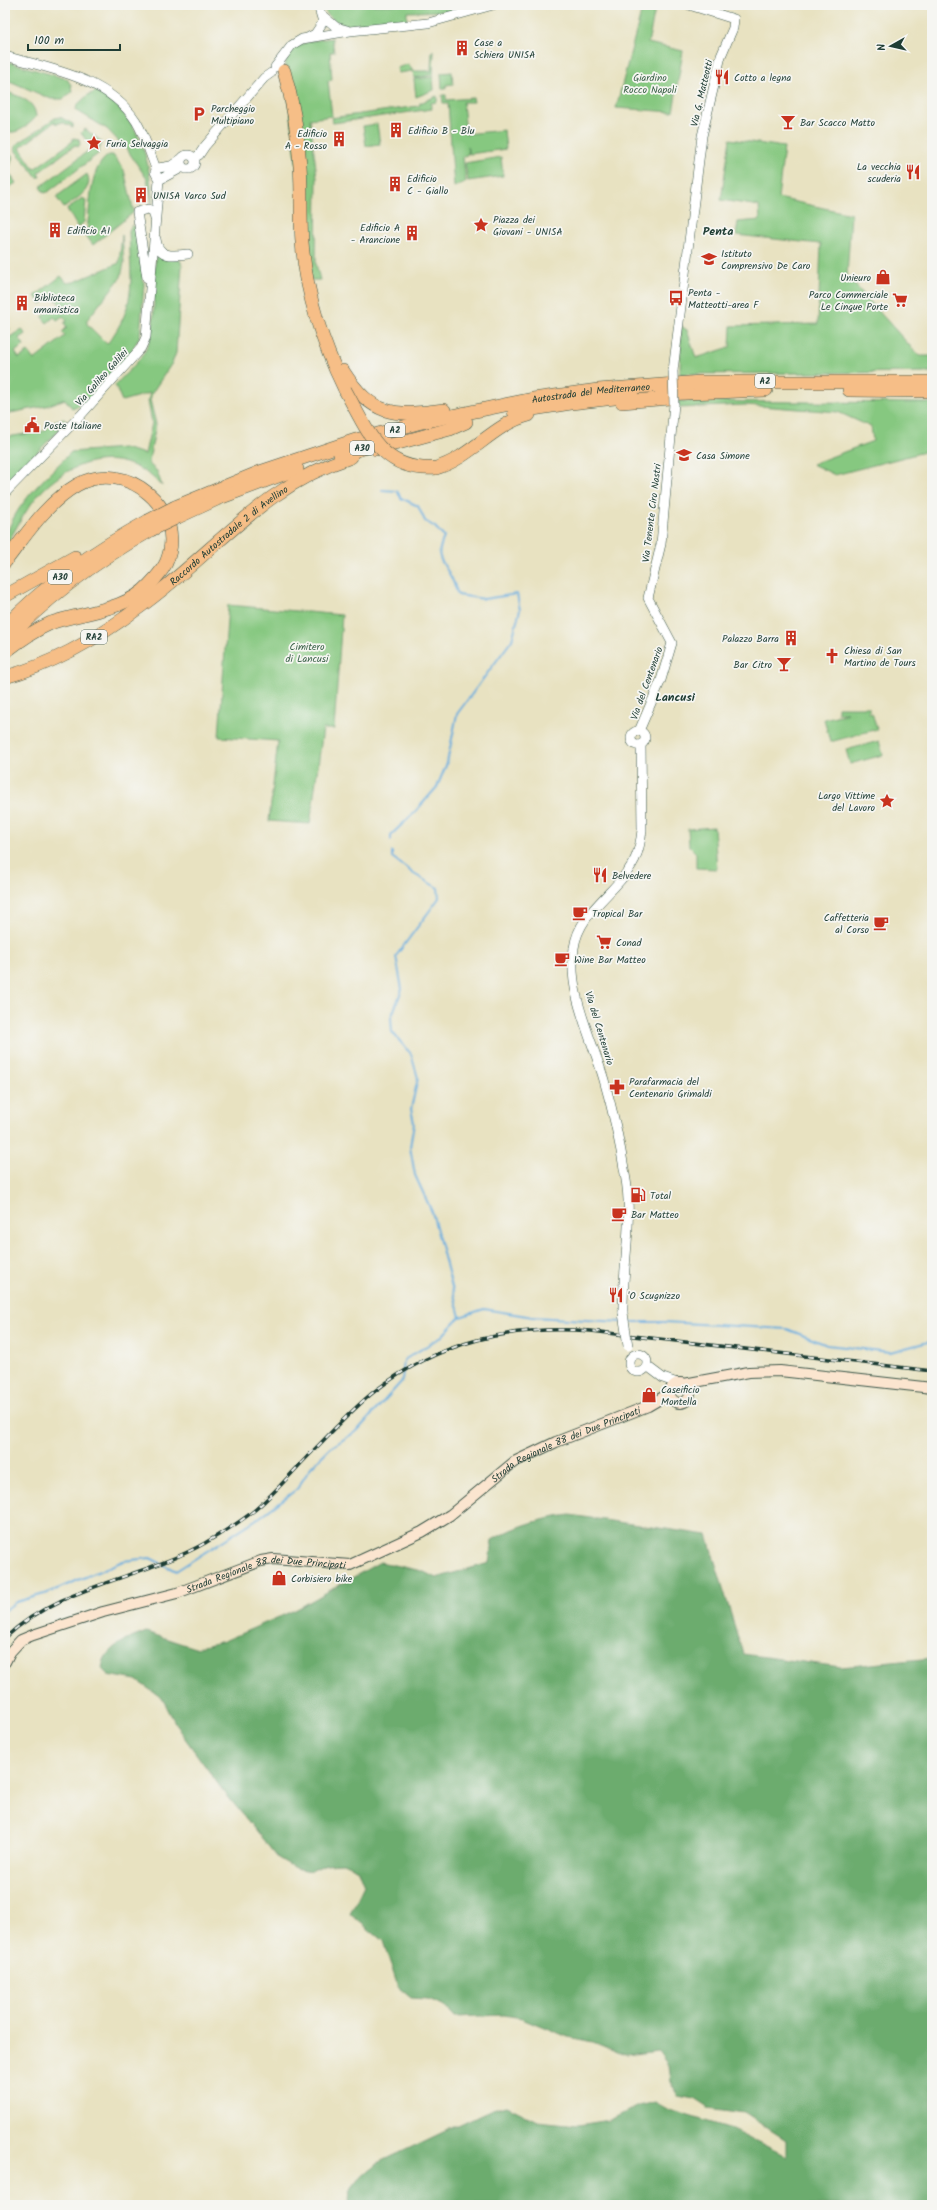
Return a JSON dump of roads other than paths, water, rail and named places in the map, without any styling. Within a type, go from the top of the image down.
[{"type":"highway","points":[[278,72],[290,93],[294,110],[300,167],[302,241],[311,296],[320,331],[345,390],[375,442],[384,454],[405,466],[419,469],[436,468],[455,460],[507,424],[528,416],[571,408],[680,397],[699,391]]},
{"type":"highway","points":[[311,296],[324,331],[342,369],[364,398],[378,408],[403,414],[501,401],[533,399]]},
{"type":"highway","name":"Autostrada del Mediterraneo","points":[[260,477],[356,440],[418,423],[533,399],[598,390],[701,382],[932,382]]},
{"type":"highway","name":"Autostrada del Mediterraneo","points":[[466,422],[570,403],[699,391],[794,389],[932,391]]},
{"type":"highway","name":"A30","points":[[5,627],[21,610],[67,572],[122,536],[260,477],[420,431],[466,422]]},
{"type":"highway","name":"Raccordo Autostradale 2 di Avellino","points":[[5,677],[77,647],[111,627],[142,606],[237,523],[291,483],[336,462],[450,429],[466,422]]},
{"type":"highway","points":[[5,562],[41,515],[55,501],[78,485],[98,477],[121,478],[138,485],[154,497],[161,507],[170,533],[170,551],[165,564],[148,587],[122,603],[50,624],[34,632],[5,652]]},
{"type":"highway","name":"A30","points":[[5,642],[23,623],[88,570],[150,525]]},
{"type":"highway","points":[[5,596],[88,550],[122,536]]},
{"type":"main road","name":"Strada Regionale 88 dei Due Principati","points":[[648,1406],[675,1388],[749,1372],[780,1371],[932,1388]]},
{"type":"main road","name":"Strada Regionale 88 dei Due Principati","points":[[5,1662],[10,1652],[21,1640],[33,1635],[103,1612],[177,1593],[260,1561],[273,1559],[350,1565],[422,1532],[450,1515],[514,1462],[556,1442],[648,1406],[684,1400],[705,1385],[720,1378]]},
{"type":"main road","points":[[675,1388],[688,1388],[684,1400],[674,1401],[675,1388]]},
{"type":"street","points":[[159,180],[205,146],[257,86],[278,72],[287,50],[320,28],[323,22],[323,16],[318,5]]},
{"type":"street","points":[[308,37],[428,23],[493,5]]},
{"type":"street","name":"Via G. Matteotti","points":[[673,371],[681,288],[702,136],[721,56],[733,23],[689,5]]},
{"type":"street","points":[[323,16],[336,27],[350,31]]},
{"type":"street","points":[[5,56],[63,73],[104,90],[122,104],[135,121],[147,142],[155,166],[158,168],[172,166],[187,160]]},
{"type":"street","name":"Via Galileo Galilei","points":[[5,493],[81,415],[141,348],[146,337],[159,180],[155,172],[158,168]]},
{"type":"street","name":"Via Galileo Galilei","points":[[149,295],[137,212],[143,210],[153,211],[155,222]]},
{"type":"street","points":[[141,237],[149,237],[155,232],[158,248],[165,255],[171,256],[188,254]]},
{"type":"street","name":"Via Tenente Ciro Nastri","points":[[672,643],[648,598],[661,544],[674,404],[673,371]]},
{"type":"street","name":"Via del Centenario","points":[[629,1364],[623,1314],[629,1203],[626,1176],[604,1080],[582,1011],[576,985],[573,958],[576,936],[582,924],[627,872],[635,859],[641,842],[641,744],[635,744],[632,738],[634,733],[639,731],[661,680],[672,643]]},
{"type":"street","points":[[628,1346],[637,1354],[645,1356],[645,1368]]},
{"type":"street","points":[[637,1354],[630,1358],[629,1364],[633,1371],[638,1372],[645,1368]]},
{"type":"street","points":[[645,1368],[660,1376],[675,1388]]},
{"type":"waterway","points":[[382,490],[397,491],[401,498],[418,506],[425,521],[435,527],[444,537],[439,555],[451,577],[458,595],[484,599],[517,594],[520,610],[512,640],[457,714],[447,763],[437,787],[414,813],[391,835],[391,840]]},
{"type":"waterway","points":[[392,852],[392,857],[414,874],[438,888],[439,898],[396,956],[402,989],[391,1018],[392,1032],[411,1054],[418,1078],[411,1109],[414,1123],[410,1147],[415,1175],[432,1212],[460,1317]]},
{"type":"waterway","points":[[5,1610],[16,1602],[48,1593],[123,1561],[150,1558],[176,1571],[260,1517],[297,1489],[311,1467],[330,1448],[357,1431],[402,1381],[404,1360],[441,1337],[460,1317],[484,1309],[533,1317],[622,1322]]},
{"type":"waterway","points":[[628,1322],[664,1322],[787,1329],[827,1345],[890,1352],[932,1341]]},
{"type":"railway","points":[[5,1638],[27,1620],[51,1606],[76,1594],[180,1555],[205,1543],[231,1527],[250,1514],[277,1489],[342,1421],[375,1391],[400,1374],[425,1360],[451,1348],[477,1340],[505,1334],[533,1331],[591,1331],[932,1371]]},
{"type":"place","name":"Case a Schiera UNISA","points":[[462,48]]},
{"type":"place","name":"Cotto a legna","points":[[722,77]]},
{"type":"place","name":"Parcheggio Multipiano","points":[[199,114]]},
{"type":"place","name":"Bar Scacco Matto","points":[[788,122]]},
{"type":"place","name":"Edificio B - Blu","points":[[396,130]]},
{"type":"place","name":"Edificio A - Rosso","points":[[339,139]]},
{"type":"place","name":"Furia Selvaggia","points":[[94,143]]},
{"type":"place","name":"La vecchia scuderia","points":[[913,172]]},
{"type":"place","name":"Edificio C - Giallo","points":[[395,184]]},
{"type":"place","name":"UNISA Varco Sud","points":[[141,195]]},
{"type":"place","name":"Piazza dei Giovani - UNISA","points":[[481,225]]},
{"type":"place","name":"Edificio A1","points":[[55,230]]},
{"type":"place","name":"Edificio A - Arancione","points":[[412,233]]},
{"type":"place","name":"Istituto Comprensivo De Caro","points":[[709,259]]},
{"type":"place","name":"Unieuro","points":[[883,277]]},
{"type":"place","name":"Penta - Matteotti-area F","points":[[676,298]]},
{"type":"place","name":"Parco Commerciale Le Cinque Porte","points":[[900,300]]},
{"type":"place","name":"Biblioteca umanistica","points":[[22,303]]},
{"type":"place","name":"Poste Italiane","points":[[32,425]]},
{"type":"place","name":"Casa Simone","points":[[684,455]]},
{"type":"place","name":"Palazzo Barra","points":[[791,638]]},
{"type":"place","name":"Chiesa di San Martino de Tours","points":[[832,656]]},
{"type":"place","name":"Bar Citro","points":[[784,664]]},
{"type":"place","name":"Largo Vittime del Lavoro","points":[[887,801]]},
{"type":"place","name":"Belvedere","points":[[600,875]]},
{"type":"place","name":"Tropical Bar","points":[[580,913]]},
{"type":"place","name":"Caffetteria al Corso","points":[[881,923]]},
{"type":"place","name":"Conad","points":[[604,942]]},
{"type":"place","name":"Wine Bar Matteo","points":[[562,959]]},
{"type":"place","name":"Parafarmacia del Centenario Grimaldi","points":[[617,1087]]},
{"type":"place","name":"Total","points":[[638,1195]]},
{"type":"place","name":"Bar Matteo","points":[[619,1214]]},
{"type":"place","name":"'O Scugnizzo","points":[[616,1295]]},
{"type":"place","name":"Caseificio Montella","points":[[649,1395]]},
{"type":"place","name":"Corbisiero bike","points":[[279,1578]]},
{"type":"district","name":"Penta","points":[[718,231]]},
{"type":"district","name":"Lancusi","points":[[675,697]]},
{"type":"park label","name":"Giardino Rocco Napoli","points":[[650,82]]},
{"type":"park label","name":"Cimitero di Lancusi","points":[[307,652]]}]
